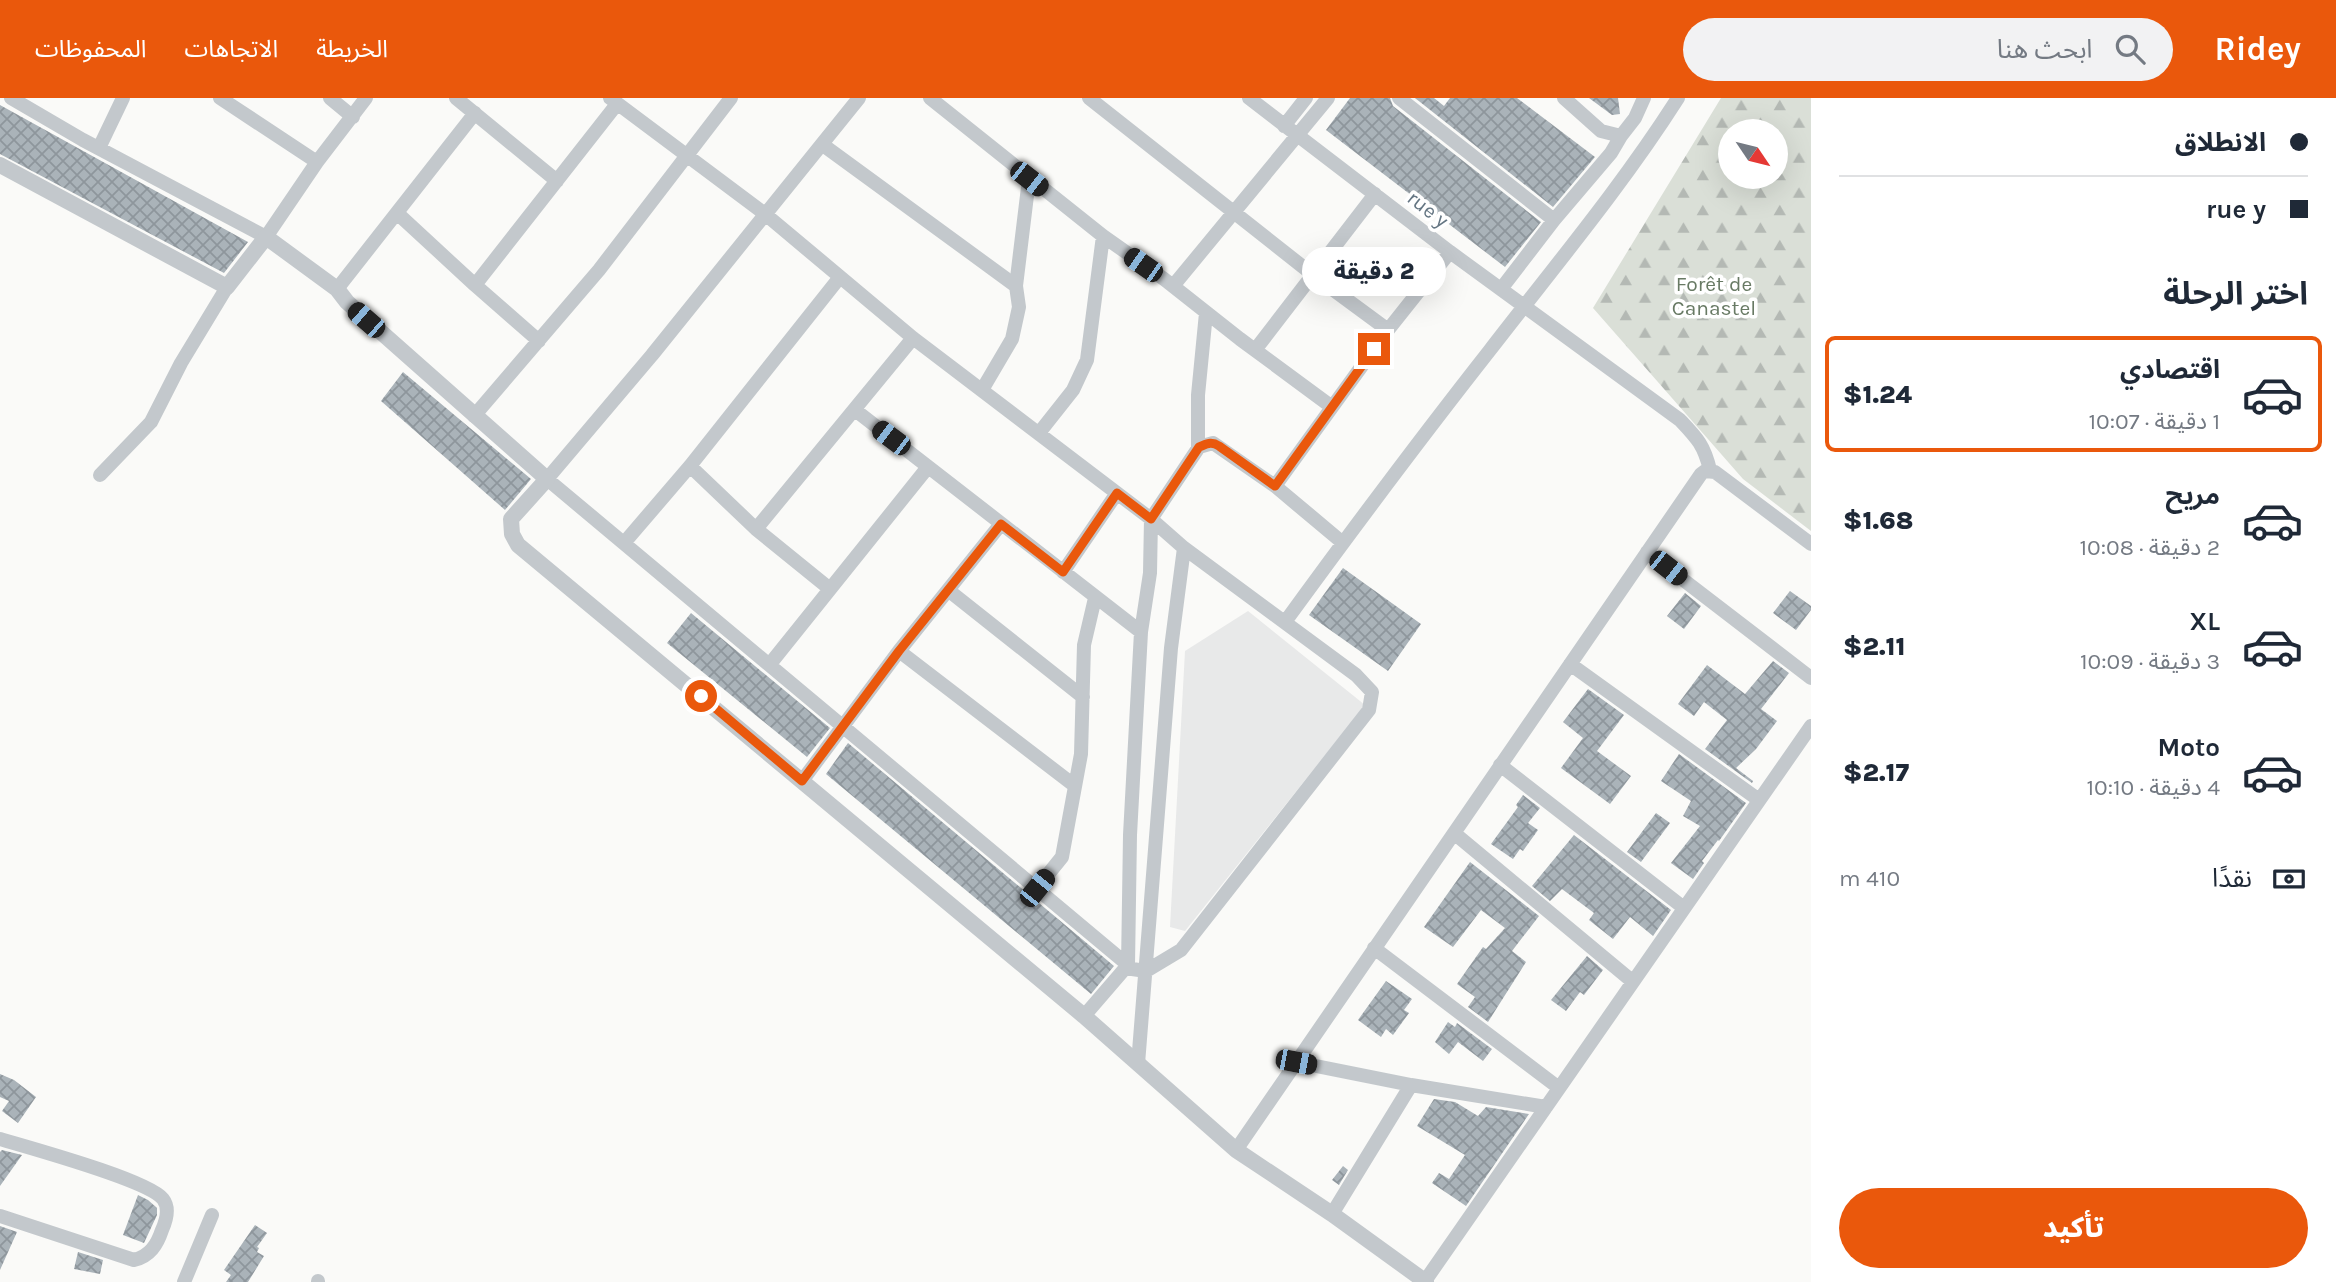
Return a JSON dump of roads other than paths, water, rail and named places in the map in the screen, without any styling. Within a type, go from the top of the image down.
[{"type":"street","points":[[13,98],[99,148],[265,237],[337,289],[346,302],[547,479],[1037,888],[1126,967],[1146,971],[1181,950],[1369,710],[1373,692],[1356,675],[1184,548],[1151,519],[913,338],[765,214],[614,101],[557,181],[475,285]]},
{"type":"street","points":[[99,148],[123,98]]},
{"type":"street","points":[[330,98],[353,117]]},
{"type":"street","points":[[100,475],[151,422],[181,363],[227,286],[366,98]]},
{"type":"street","points":[[456,98],[557,181]]},
{"type":"street","points":[[474,416],[540,341],[640,218],[731,98]]},
{"type":"street","points":[[859,98],[652,355],[511,519],[512,534],[519,545],[1084,1016],[1236,1150],[1425,1281],[1811,726]]},
{"type":"street","points":[[930,98],[1102,236],[1173,286],[1332,407]]},
{"type":"street","points":[[1089,98],[1312,274],[1388,330]]},
{"type":"street","name":"rue y","points":[[1249,98],[1450,252],[1388,330],[1275,486]]},
{"type":"street","points":[[1284,126],[1306,98]]},
{"type":"street","points":[[1173,286],[1328,98]]},
{"type":"street","points":[[1399,98],[1554,220]]},
{"type":"street","points":[[1564,98],[1601,131],[1621,136]]},
{"type":"street","points":[[1633,98],[1635,118]]},
{"type":"street","points":[[1501,289],[1554,220],[1611,153],[1635,118],[1644,98]]},
{"type":"street","points":[[1285,622],[1636,161],[1678,98]]},
{"type":"street","points":[[225,99],[317,162]]},
{"type":"street","points":[[337,289],[475,113]]},
{"type":"street","points":[[823,145],[1016,286]]},
{"type":"street","points":[[0,164],[227,286]]},
{"type":"street","points":[[982,390],[1012,339],[1019,307],[1016,286],[1029,179]]},
{"type":"street","points":[[1255,350],[1375,194]]},
{"type":"street","points":[[397,213],[540,341]]},
{"type":"street","points":[[1040,433],[1073,390],[1085,367],[1102,236]]},
{"type":"street","points":[[1450,252],[1680,421],[1705,450],[1710,470]]},
{"type":"street","points":[[624,543],[690,466],[841,277]]},
{"type":"street","points":[[1084,1016],[1126,967],[1141,632],[1150,573],[1151,519],[1198,448],[1198,395],[1206,313]]},
{"type":"street","points":[[756,529],[913,338]]},
{"type":"street","points":[[855,410],[1141,632]]},
{"type":"street","points":[[1198,448],[1213,443],[1275,486],[1343,543]]},
{"type":"street","points":[[690,466],[756,529],[830,589]]},
{"type":"street","points":[[770,664],[928,467]]},
{"type":"street","points":[[1236,1150],[1701,474],[1710,470],[1716,472],[1811,544]]},
{"type":"street","points":[[1063,572],[1117,493]]},
{"type":"street","points":[[802,781],[899,651],[1001,524]]},
{"type":"street","points":[[1138,1064],[1171,648],[1184,548]]},
{"type":"street","points":[[1647,552],[1811,678]]},
{"type":"street","points":[[948,590],[1083,697]]},
{"type":"street","points":[[1037,888],[1062,857],[1081,754],[1084,645],[1095,598]]},
{"type":"street","points":[[899,651],[1075,786]]},
{"type":"street","points":[[1570,664],[1759,800]]},
{"type":"street","points":[[1500,765],[1684,908]]},
{"type":"street","points":[[1454,833],[1632,981]]},
{"type":"street","points":[[1374,948],[1559,1088]]},
{"type":"street","points":[[1296,1062],[1411,1086],[1546,1107]]},
{"type":"street","points":[[1332,1214],[1411,1086]]},
{"type":"street","points":[[0,1139],[129,1180],[163,1199],[167,1209],[159,1240],[151,1252],[134,1260],[0,1216]]},
{"type":"street","points":[[184,1282],[212,1214]]},
{"type":"park label","name":"Forêt de Canastel","points":[[1714,296]]}]
